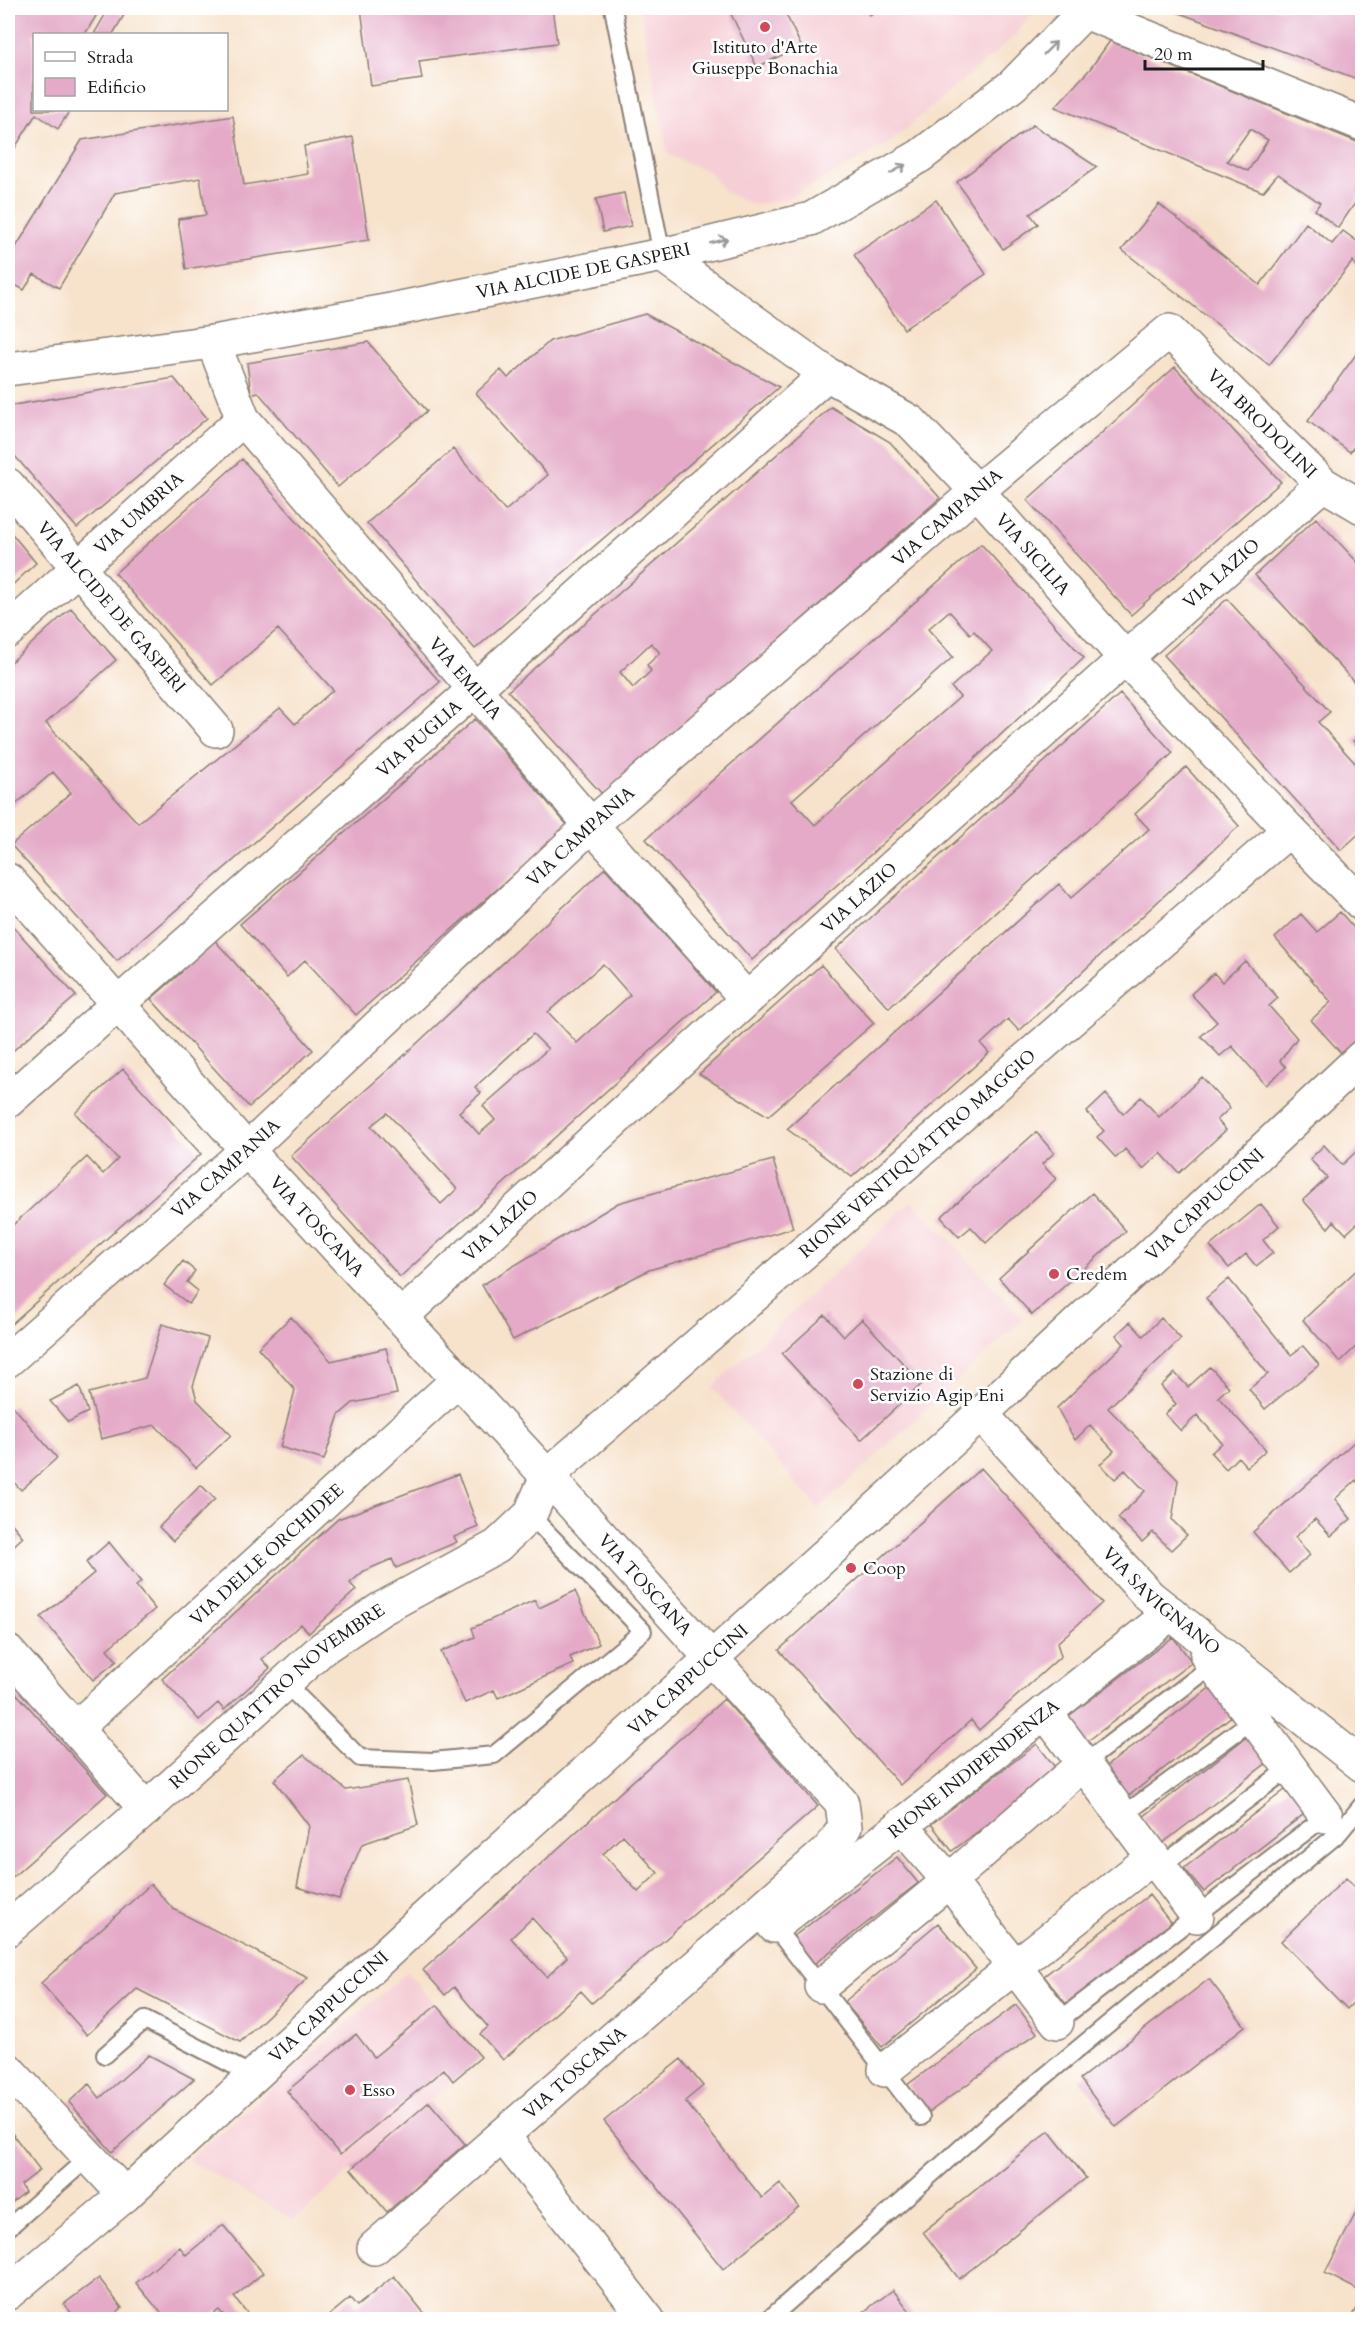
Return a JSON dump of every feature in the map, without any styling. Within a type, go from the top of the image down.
[{"type":"street","name":"VIA ALCIDE DE GASPERI","points":[[8,369],[213,342],[391,310],[662,255],[811,219],[920,156],[1013,85],[1087,10]]},
{"type":"street","points":[[1087,10],[1362,124]]},
{"type":"street","name":"VIA SICILIA","points":[[662,255],[827,374],[911,422],[977,491],[1125,658],[1288,830],[1359,896]]},
{"type":"street","name":"VIA BRODOLINI","points":[[1169,332],[1323,484],[1362,507]]},
{"type":"street","name":"VIA CAMPANIA","points":[[8,1360],[247,1150],[591,825],[977,491],[1169,332]]},
{"type":"street","name":"VIA EMILIA","points":[[213,342],[243,419],[591,825],[746,998]]},
{"type":"street","name":"VIA PUGLIA","points":[[8,1101],[475,689],[827,374]]},
{"type":"street","name":"VIA UMBRIA","points":[[8,631],[243,419]]},
{"type":"street","name":"VIA LAZIO","points":[[401,1317],[746,998],[1323,484]]},
{"type":"street","name":"VIA ALCIDE DE GASPERI","points":[[8,485],[216,730]]},
{"type":"street","name":"RIONE VENTIQUATTRO MAGGIO","points":[[547,1476],[1288,830]]},
{"type":"street","name":"VIA TOSCANA","points":[[8,880],[247,1150],[547,1476],[842,1803],[844,1827],[830,1849],[374,2248]]},
{"type":"street","name":"VIA CAPPUCCINI","points":[[8,2293],[125,2195],[981,1414],[1362,1057]]},
{"type":"street","name":"VIA DELLE ORCHIDEE","points":[[76,1728],[458,1380]]},
{"type":"street","name":"VIA SAVIGNANO","points":[[981,1414],[1149,1596],[1362,1765]]},
{"type":"street","name":"RIONE QUATTRO NOVEMBRE","points":[[8,1929],[146,1809],[323,1648],[381,1609],[497,1546],[530,1515],[547,1476]]},
{"type":"street","points":[[1176,1616],[1326,1816]]},
{"type":"street","name":"RIONE INDIPENDENZA","points":[[774,1926],[1045,1712],[1176,1616]]},
{"type":"street","points":[[12,1665],[76,1728],[146,1809]]},
{"type":"street","points":[[1045,1712],[1197,1916]]},
{"type":"street","points":[[821,1986],[949,1881],[1083,1764]]},
{"type":"street","points":[[901,1825],[949,1881],[1057,2022]]},
{"type":"street","points":[[885,2070],[1014,1967],[1156,1862]]},
{"type":"street","points":[[11,2080],[125,2195]]},
{"type":"street","points":[[503,2136],[648,2319]]},
{"type":"lane","points":[[613,8],[662,255]]},
{"type":"lane","points":[[285,1683],[360,1758],[434,1761],[494,1755],[643,1631],[530,1515]]},
{"type":"lane","points":[[1083,1764],[1213,1665]]},
{"type":"lane","points":[[1122,1816],[1254,1719]]},
{"type":"lane","points":[[1156,1862],[1290,1767]]},
{"type":"lane","points":[[768,2319],[998,2115],[1339,1833],[1362,1804]]},
{"type":"lane","points":[[1057,2022],[1326,1816]]},
{"type":"lane","points":[[774,1926],[921,2117]]},
{"type":"lane","points":[[105,2055],[145,2020],[254,2076]]},
{"type":"lane","points":[[8,2228],[89,2157]]},
{"type":"shaded area","points":[[640,8],[1037,8],[1015,36],[887,145],[786,199],[753,205],[725,192],[708,171],[668,155]]},
{"type":"shaded area","points":[[912,1201],[1024,1319],[819,1509],[712,1387]]},
{"type":"shaded area","points":[[407,1972],[481,2057],[294,2220],[188,2160]]},
{"type":"building","points":[[8,8],[101,8],[86,33],[33,33],[33,111],[69,111],[58,129],[36,114],[8,159]]},
{"type":"building","points":[[109,8],[124,15],[114,33],[95,33]]},
{"type":"building","points":[[361,8],[552,8],[557,43],[419,61],[422,79],[371,86]]},
{"type":"building","name":"Istituto d'Arte Giuseppe Bonachia","points":[[728,8],[783,8],[801,46],[757,67]]},
{"type":"building","name":"Istituto d'Arte Giuseppe Bonachia","points":[[865,8],[884,8],[869,15]]},
{"type":"building","points":[[1166,8],[1362,8],[1362,81],[1328,68]]},
{"type":"building","points":[[1110,41],[1362,144],[1362,193],[1338,228],[1315,210],[1320,203],[1278,174],[1263,192],[1055,107],[1090,69]],"holes":[[[1250,129],[1268,140],[1248,171],[1227,161]]]},
{"type":"building","points":[[233,116],[244,185],[308,174],[304,146],[353,137],[369,240],[186,269],[178,219],[206,215],[200,178],[115,193],[59,288],[34,274],[24,290],[8,281],[8,260],[82,140]]},
{"type":"building","points":[[1033,125],[1097,167],[1030,214],[1038,224],[1003,249],[957,182]]},
{"type":"building","points":[[624,193],[631,226],[603,232],[596,199]]},
{"type":"building","points":[[936,200],[986,274],[904,329],[854,255]]},
{"type":"building","points":[[1159,204],[1260,285],[1306,223],[1332,244],[1343,231],[1362,245],[1362,276],[1353,261],[1269,365],[1122,250]]},
{"type":"building","points":[[645,314],[779,387],[475,649],[367,523],[453,449],[505,511],[548,475],[476,393],[501,370],[508,378],[550,341]]},
{"type":"building","points":[[368,342],[427,411],[338,487],[258,392],[251,394],[247,363]]},
{"type":"building","points":[[1362,346],[1362,436],[1350,452],[1308,421]]},
{"type":"building","points":[[1175,367],[1281,482],[1131,615],[1027,500]]},
{"type":"building","points":[[174,378],[207,418],[77,528],[8,448],[8,406]]},
{"type":"building","points":[[831,407],[890,442],[940,498],[603,795],[508,691]],"holes":[[[651,643],[660,653],[647,665],[651,671],[633,688],[620,672]]]},
{"type":"building","points":[[242,459],[440,682],[117,961],[11,845],[71,793],[53,772],[8,811],[8,665],[71,608],[116,660],[46,723],[138,823],[280,708],[295,724],[333,690],[278,629],[213,685],[115,573]]},
{"type":"building","points":[[1316,518],[1362,567],[1362,683],[1359,687],[1255,575]]},
{"type":"building","points":[[8,529],[36,563],[8,589]]},
{"type":"building","points":[[981,544],[1084,658],[855,869],[752,960],[646,839]],"holes":[[[949,611],[970,634],[974,631],[992,651],[951,687],[960,697],[815,825],[792,800],[953,657],[928,629]]]},
{"type":"building","points":[[1227,599],[1330,712],[1318,722],[1356,764],[1362,757],[1362,831],[1341,850],[1164,655]]},
{"type":"building","points":[[1120,694],[1173,753],[889,1008],[836,949]]},
{"type":"building","points":[[475,719],[568,826],[356,1015],[305,960],[287,977],[240,924]]},
{"type":"building","points":[[1362,733],[1362,751],[1353,741]]},
{"type":"building","points":[[1186,767],[1239,826],[1019,1031],[1008,1019],[981,1044],[989,1053],[852,1177],[787,1129],[1059,884],[1071,898],[1149,829],[1135,814]]},
{"type":"building","points":[[605,868],[716,992],[400,1277],[291,1156],[396,1063]],"holes":[[[603,964],[630,995],[577,1043],[548,1012]],[[533,1034],[548,1049],[483,1106],[495,1120],[479,1134],[459,1112],[481,1093],[475,1087]],[[387,1113],[457,1189],[441,1204],[371,1126]]]},
{"type":"building","points":[[1340,912],[1362,937],[1362,1034],[1341,1053],[1311,1020],[1331,1002],[1275,938],[1301,914],[1317,932]]},
{"type":"building","points":[[8,921],[76,996],[8,1055]]},
{"type":"building","points":[[209,934],[313,1050],[249,1107],[151,999],[182,972],[175,964]]},
{"type":"building","points":[[1245,961],[1278,998],[1269,1006],[1297,1038],[1280,1061],[1286,1067],[1266,1085],[1232,1046],[1220,1056],[1201,1036],[1217,1022],[1191,994],[1214,973],[1222,982]]},
{"type":"building","points":[[821,965],[874,1023],[768,1116],[699,1074]]},
{"type":"building","points":[[123,1069],[201,1154],[8,1327],[8,1219],[13,1225],[87,1157],[103,1174],[118,1159],[75,1113]]},
{"type":"building","points":[[1202,1077],[1230,1108],[1217,1120],[1226,1130],[1179,1173],[1161,1153],[1143,1169],[1125,1149],[1116,1158],[1097,1137],[1104,1131],[1087,1112],[1106,1094],[1123,1114],[1141,1097],[1159,1117]]},
{"type":"building","points":[[1036,1132],[1054,1153],[1042,1164],[1056,1179],[986,1243],[971,1227],[959,1237],[941,1217]]},
{"type":"building","points":[[1324,1145],[1342,1165],[1362,1146],[1362,1219],[1346,1234],[1334,1221],[1328,1228],[1303,1200],[1327,1178],[1310,1159]]},
{"type":"building","points":[[773,1160],[793,1228],[649,1270],[513,1340],[482,1285],[618,1203]]},
{"type":"building","points":[[1092,1193],[1126,1231],[1032,1315],[999,1278]]},
{"type":"building","points":[[1261,1204],[1279,1226],[1263,1240],[1273,1253],[1256,1266],[1246,1254],[1229,1268],[1210,1246]]},
{"type":"building","points":[[183,1261],[195,1271],[187,1282],[198,1291],[189,1304],[164,1285]]},
{"type":"building","points":[[1362,1265],[1362,1341],[1340,1362],[1303,1320]]},
{"type":"building","points":[[1229,1279],[1291,1355],[1303,1346],[1319,1365],[1265,1409],[1249,1389],[1268,1374],[1206,1298]]},
{"type":"building","points":[[825,1315],[844,1336],[862,1319],[922,1384],[861,1440],[782,1354]]},
{"type":"building","points":[[291,1317],[331,1361],[386,1348],[397,1394],[353,1403],[339,1415],[324,1460],[280,1447],[295,1390],[258,1348]]},
{"type":"building","points":[[1161,1318],[1181,1339],[1108,1408],[1178,1480],[1172,1520],[1187,1535],[1171,1550],[1153,1532],[1142,1542],[1118,1518],[1145,1491],[1125,1470],[1115,1479],[1100,1464],[1114,1451],[1090,1425],[1075,1440],[1057,1408],[1124,1344],[1116,1335],[1130,1322],[1143,1336]]},
{"type":"building","points":[[162,1324],[208,1338],[193,1386],[197,1400],[231,1435],[196,1468],[155,1425],[101,1439],[89,1393],[145,1378]]},
{"type":"building","points":[[1210,1367],[1229,1387],[1218,1397],[1266,1450],[1247,1467],[1238,1457],[1226,1469],[1211,1453],[1222,1443],[1197,1415],[1181,1431],[1165,1414],[1176,1404],[1161,1386],[1175,1373],[1188,1387]]},
{"type":"building","points":[[79,1386],[88,1412],[68,1422],[50,1401]]},
{"type":"building","points":[[13,1406],[57,1458],[21,1490],[8,1476],[8,1411]]},
{"type":"building","points":[[1362,1435],[1362,1488],[1356,1480],[1335,1499],[1351,1519],[1331,1536],[1315,1519],[1295,1537],[1310,1555],[1289,1573],[1253,1532]]},
{"type":"building","points":[[981,1468],[1102,1603],[1057,1643],[1061,1656],[979,1730],[971,1720],[900,1785],[779,1650]]},
{"type":"building","points":[[458,1474],[478,1527],[454,1537],[457,1542],[396,1568],[392,1559],[364,1571],[350,1583],[356,1590],[309,1633],[301,1624],[262,1659],[270,1668],[224,1710],[218,1703],[199,1720],[162,1679],[338,1519]]},
{"type":"building","points":[[201,1485],[215,1499],[173,1541],[159,1527]]},
{"type":"building","points":[[8,1519],[23,1537],[8,1551]]},
{"type":"building","points":[[109,1542],[141,1582],[136,1586],[155,1609],[107,1649],[117,1661],[93,1680],[41,1617],[94,1573],[86,1562]]},
{"type":"building","points":[[575,1591],[599,1644],[570,1657],[573,1664],[498,1698],[494,1690],[465,1703],[441,1652],[475,1637],[472,1628],[535,1600],[539,1608]]},
{"type":"building","points":[[1173,1637],[1192,1662],[1085,1743],[1066,1718]]},
{"type":"building","points":[[1211,1687],[1233,1715],[1127,1797],[1104,1768]]},
{"type":"building","points":[[17,1694],[107,1794],[8,1881],[8,1703]]},
{"type":"building","points":[[724,1699],[818,1806],[592,2003],[581,1991],[503,2060],[480,2034],[488,2027],[454,1987],[445,1995],[423,1970]],"holes":[[[623,1835],[658,1873],[638,1892],[603,1854]],[[532,1918],[567,1957],[547,1977],[511,1938]]]},
{"type":"building","points":[[1248,1736],[1268,1762],[1163,1843],[1143,1817]]},
{"type":"building","points":[[1037,1744],[1058,1771],[952,1851],[931,1824]]},
{"type":"building","points":[[304,1755],[346,1790],[408,1780],[418,1825],[362,1844],[339,1899],[297,1887],[309,1826],[274,1780]]},
{"type":"building","points":[[1290,1786],[1309,1810],[1204,1892],[1184,1868]]},
{"type":"building","points":[[897,1857],[918,1883],[814,1964],[793,1937]]},
{"type":"building","points":[[1346,1878],[1362,1895],[1362,1994],[1347,2009],[1281,1941]]},
{"type":"building","points":[[151,1884],[173,1909],[308,1978],[240,2042],[137,1989],[87,2035],[41,1983]]},
{"type":"building","points":[[1149,1895],[1171,1923],[1066,2004],[1044,1976]]},
{"type":"building","points":[[938,1923],[976,1969],[882,2047],[844,2002]]},
{"type":"building","points":[[1209,1979],[1245,2026],[1116,2127],[1080,2079]]},
{"type":"building","points":[[437,2005],[481,2057],[453,2081],[444,2069],[340,2155],[287,2091],[356,2034],[374,2057]]},
{"type":"building","points":[[1016,2005],[1037,2033],[928,2113],[907,2085]]},
{"type":"building","points":[[149,2055],[194,2079],[112,2152],[69,2102],[89,2084],[100,2098]]},
{"type":"building","points":[[681,2059],[703,2086],[685,2101],[762,2198],[780,2183],[799,2207],[723,2269],[604,2121]]},
{"type":"building","points":[[429,2102],[465,2144],[387,2212],[351,2169]]},
{"type":"building","points":[[8,2128],[40,2170],[21,2185],[25,2192],[8,2206]]},
{"type":"building","points":[[1049,2131],[1086,2178],[959,2279],[923,2232]]},
{"type":"building","points":[[1362,2201],[1362,2292],[1325,2273]]},
{"type":"building","points":[[223,2225],[263,2273],[234,2297],[249,2315],[244,2319],[227,2319],[219,2310],[207,2319],[166,2319],[136,2283],[180,2247],[186,2255]]},
{"type":"building","points":[[394,2276],[429,2319],[325,2319],[350,2298],[357,2306]]},
{"type":"building","points":[[99,2278],[122,2308],[108,2319],[76,2319],[64,2304]]},
{"type":"building","points":[[893,2290],[916,2319],[854,2319]]},
{"type":"building","points":[[1362,2298],[1362,2319],[1350,2319]]},
{"type":"place","name":"Istituto d'Arte Giuseppe Bonachia","points":[[765,27]]},
{"type":"place","name":"Credem","points":[[1054,1274]]},
{"type":"place","name":"Stazione di Servizio Agip Eni","points":[[858,1384]]},
{"type":"place","name":"Coop","points":[[851,1568]]},
{"type":"place","name":"Esso","points":[[350,2090]]}]
